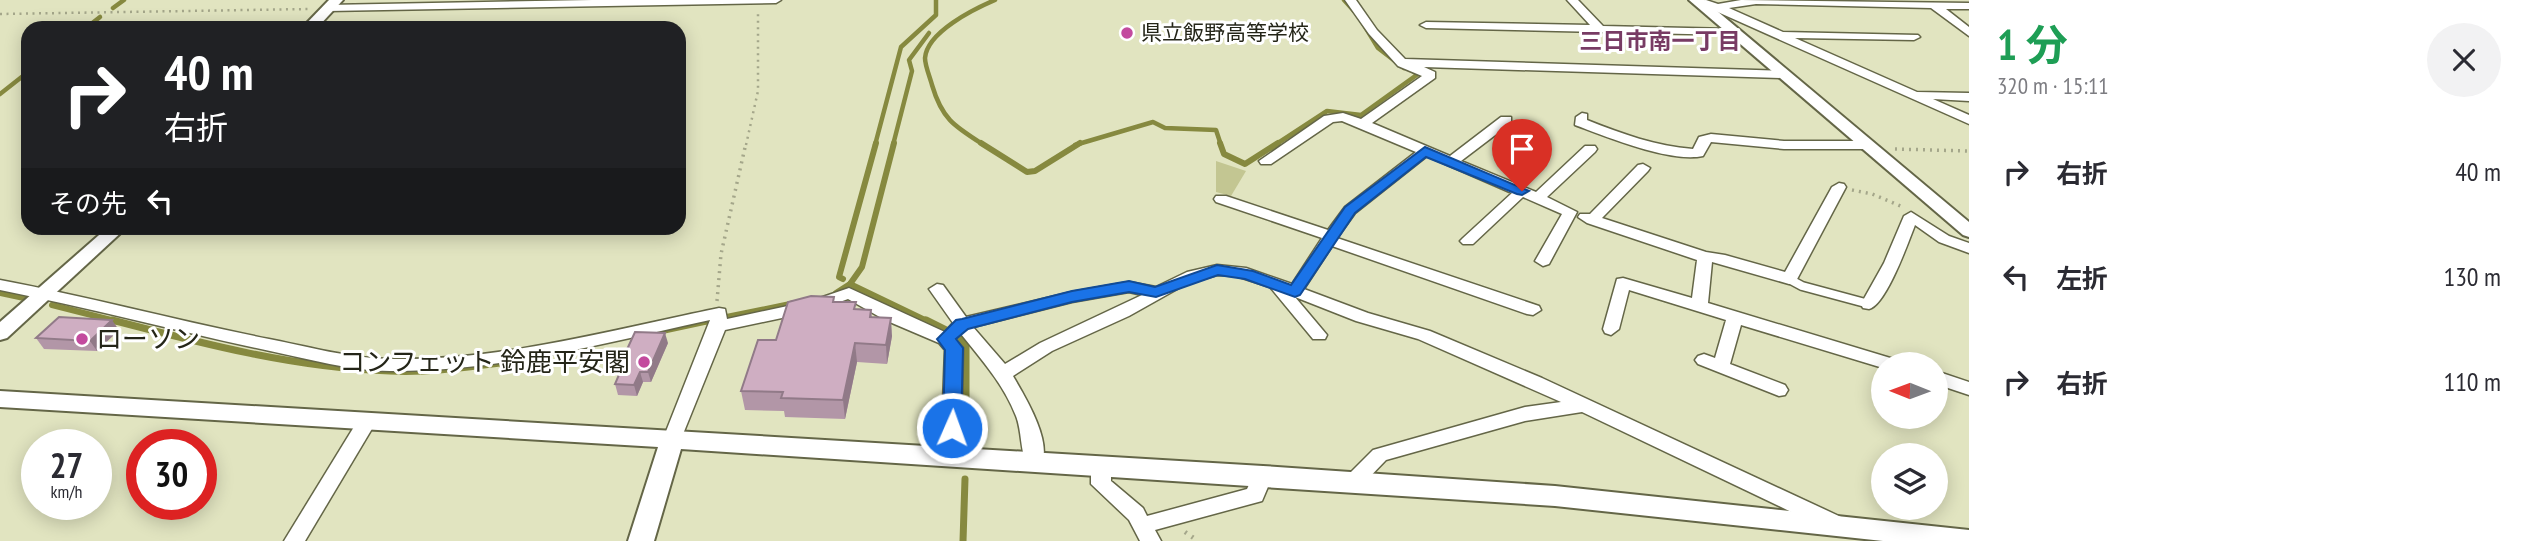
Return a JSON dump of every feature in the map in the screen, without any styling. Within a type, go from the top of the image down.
[{"type":"street","points":[[316,21],[332,4],[776,0]]},
{"type":"street","points":[[1350,0],[1373,32],[1402,62],[1432,75],[1362,124]]},
{"type":"street","points":[[1572,0],[1599,28]]},
{"type":"street","points":[[1697,0],[1778,33],[1969,120]]},
{"type":"street","points":[[1697,0],[1731,32],[1969,231]]},
{"type":"street","points":[[1717,7],[1756,1],[1969,4]]},
{"type":"street","points":[[1934,5],[1969,33]]},
{"type":"street","points":[[1426,24],[1731,32]]},
{"type":"street","points":[[1778,33],[1914,37]]},
{"type":"street","points":[[1402,62],[1783,74]]},
{"type":"street","points":[[1912,95],[1969,97]]},
{"type":"street","points":[[1266,161],[1329,119],[1343,117],[1592,220],[1705,257],[1720,258],[1789,279],[1839,187]]},
{"type":"street","points":[[1582,117],[1580,122],[1641,145],[1671,152],[1698,153],[1703,156],[1695,169]]},
{"type":"street","points":[[1451,162],[1506,120]]},
{"type":"street","points":[[1698,153],[1704,140],[1711,138],[1784,145],[1870,147]]},
{"type":"street","points":[[1538,198],[1590,149]]},
{"type":"street","points":[[1295,292],[1350,210],[1425,151]]},
{"type":"street","points":[[1592,220],[1643,168]]},
{"type":"street","points":[[1468,242],[1522,191]]},
{"type":"street","points":[[1221,199],[1533,310]]},
{"type":"street","points":[[1543,261],[1570,212]]},
{"type":"street","points":[[1869,304],[1892,262],[1911,216],[1944,239],[1969,248]]},
{"type":"street","points":[[0,333],[109,235]]},
{"type":"street","points":[[1699,306],[1705,257]]},
{"type":"street","points":[[1003,374],[1051,343],[1124,311],[1156,292],[1217,270],[1248,275],[1362,317],[1424,335],[1536,382],[1874,541]]},
{"type":"street","points":[[1611,329],[1623,283],[1871,358]]},
{"type":"street","points":[[0,285],[46,293],[230,338],[356,363],[388,365],[450,363],[510,355],[718,319],[815,306],[849,293],[891,316],[946,339],[954,348],[951,454]]},
{"type":"street","points":[[1276,285],[1319,335]]},
{"type":"street","points":[[946,339],[961,325],[1072,297],[1129,287],[1156,292]]},
{"type":"street","points":[[937,289],[961,325],[1003,374],[1025,410],[1033,434],[1034,459]]},
{"type":"street","points":[[1735,317],[1713,363],[1779,390]]},
{"type":"street","points":[[641,541],[672,439],[718,319]]},
{"type":"street","points":[[1948,381],[1969,389]]},
{"type":"street","points":[[0,399],[951,454],[1263,475],[1555,496],[1969,540]]},
{"type":"street","points":[[1353,482],[1380,455],[1525,414],[1584,405]]},
{"type":"street","points":[[294,541],[367,422]]},
{"type":"street","points":[[1101,464],[1101,484],[1136,514],[1147,533],[1255,495],[1263,475]]},
{"type":"lane","points":[[1789,279],[1802,286],[1869,304]]},
{"type":"path","points":[[718,319],[721,254],[758,91],[758,0]]},
{"type":"path","points":[[0,14],[332,4]]},
{"type":"path","points":[[1870,147],[1969,150]]},
{"type":"path","points":[[1839,187],[1900,203],[1911,216]]},
{"type":"green space","points":[[1216,161],[1246,171],[1231,196],[1216,192]]},
{"type":"building","points":[[811,296],[834,297],[833,302],[856,302],[854,309],[871,310],[870,317],[891,318],[886,345],[855,343],[843,400],[781,398],[783,392],[741,391],[758,340],[776,340],[788,302]]},
{"type":"building","points":[[59,317],[112,320],[90,341],[36,338]]},
{"type":"building","points":[[635,332],[665,333],[648,372],[640,372],[634,385],[615,384],[621,370],[618,369]]},
{"type":"waterway","points":[[113,8],[124,0]]},
{"type":"waterway","points":[[875,145],[901,47],[936,15],[936,0]]},
{"type":"waterway","points":[[981,143],[957,127],[945,114],[936,97],[925,58],[928,48],[942,31],[964,15],[995,0]]},
{"type":"waterway","points":[[1344,0],[1354,11]]},
{"type":"waterway","points":[[95,21],[100,17]]},
{"type":"waterway","points":[[1361,20],[1378,48],[1404,68]]},
{"type":"waterway","points":[[893,145],[912,71],[909,60],[929,33]]},
{"type":"waterway","points":[[1275,145],[1327,111],[1361,115],[1418,74],[1414,72]]},
{"type":"waterway","points":[[0,94],[21,78]]},
{"type":"waterway","points":[[1078,144],[1153,122],[1165,128],[1216,130],[1221,145]]},
{"type":"waterway","points":[[843,279],[839,277],[876,143]]},
{"type":"waterway","points":[[850,284],[862,267],[894,143]]},
{"type":"waterway","points":[[981,143],[1027,172],[1035,171],[1078,144]]},
{"type":"waterway","points":[[1220,143],[1224,154],[1245,164],[1278,143]]},
{"type":"waterway","points":[[836,293],[850,284]]},
{"type":"waterway","points":[[850,284],[929,322]]},
{"type":"waterway","points":[[0,293],[24,298]]},
{"type":"waterway","points":[[702,322],[795,303]]},
{"type":"waterway","points":[[52,305],[119,322]]},
{"type":"waterway","points":[[112,320],[250,353],[355,369],[419,371],[507,362]]},
{"type":"waterway","points":[[655,332],[711,320]]},
{"type":"waterway","points":[[926,320],[958,336],[966,347],[966,431]]},
{"type":"waterway","points":[[963,541],[965,479]]},
{"type":"place","name":"県立飯野高等学校","points":[[1127,33]]},
{"type":"place","name":"ローソン","points":[[82,339]]},
{"type":"place","name":"コンフェット 鈴鹿平安閣","points":[[644,362]]},
{"type":"district","name":"三日市南一丁目","points":[[1660,41]]},
{"type":"route","points":[[952,428],[954,348],[945,339],[962,324],[1072,297],[1129,287],[1156,292],[1217,270],[1248,275],[1295,292],[1350,210],[1425,151],[1522,191]]}]
